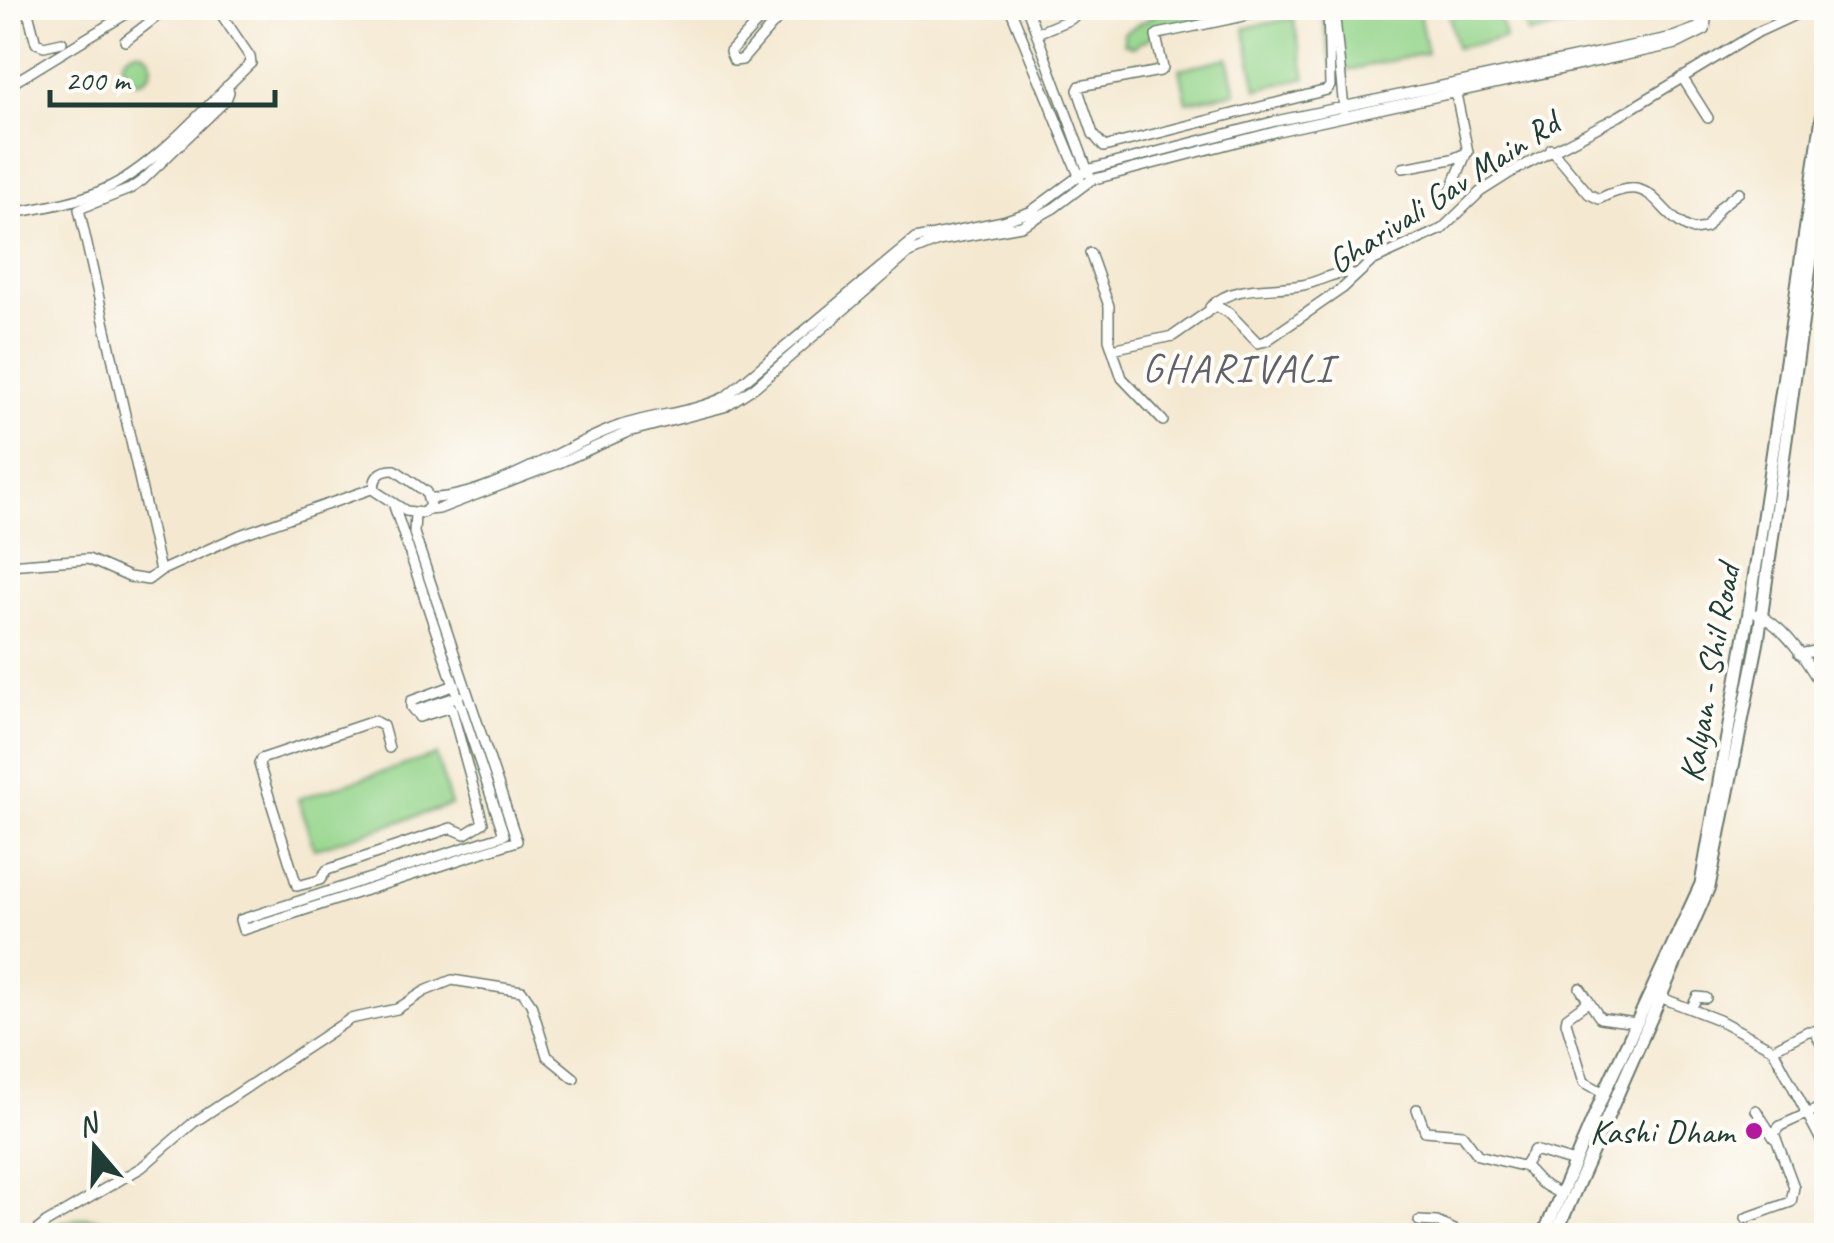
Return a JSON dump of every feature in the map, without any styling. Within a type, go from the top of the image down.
[{"type":"main road","name":"Kalyan - Shil Road","points":[[1755,613],[1826,90]]},
{"type":"main road","name":"Kalyan - Shil Road","points":[[1555,1236],[1657,996],[1710,887],[1713,844],[1755,613],[1826,152]]},
{"type":"main road","name":"Kalyan - Shil Road","points":[[1543,1236],[1636,1023],[1657,996]]},
{"type":"street","points":[[26,8],[36,44],[62,42]]},
{"type":"street","points":[[125,41],[168,8]]},
{"type":"street","points":[[8,214],[76,199],[123,180],[155,156],[252,61],[217,8]]},
{"type":"street","points":[[771,8],[730,52],[734,61],[742,60],[788,8]]},
{"type":"street","points":[[1010,8],[1085,178]]},
{"type":"street","points":[[1028,8],[1085,178]]},
{"type":"street","points":[[1037,33],[1072,18],[1084,8]]},
{"type":"street","points":[[1282,8],[1158,34],[1163,68],[1160,71],[1080,86],[1078,90],[1097,141],[1104,148],[1327,90],[1331,8]]},
{"type":"street","points":[[1331,8],[1345,112]]},
{"type":"street","points":[[1702,28],[1703,8]]},
{"type":"street","name":"Gharivali Gav Main Rd","points":[[1208,309],[1216,306],[1230,313],[1258,343],[1273,337],[1372,261],[1442,230],[1480,192],[1551,149],[1619,116],[1758,32],[1810,8]]},
{"type":"street","points":[[8,86],[130,9],[140,32]]},
{"type":"street","points":[[1345,112],[1702,28]]},
{"type":"street","points":[[429,498],[460,494],[628,432],[724,407],[755,387],[909,253],[938,240],[1021,226],[1054,208],[1085,178],[1194,140],[1456,94],[1676,44],[1702,28]]},
{"type":"street","points":[[1682,77],[1708,118]]},
{"type":"street","points":[[160,571],[78,210],[143,180],[226,100],[226,86]]},
{"type":"street","points":[[1449,195],[1469,150],[1456,94]]},
{"type":"street","points":[[1551,149],[1589,194],[1598,199],[1627,187],[1640,190],[1693,230],[1706,228],[1720,207],[1738,192]]},
{"type":"street","points":[[1403,168],[1466,154]]},
{"type":"street","points":[[1090,252],[1108,306],[1108,339],[1128,388],[1163,422]]},
{"type":"street","points":[[1112,350],[1173,336],[1216,302],[1238,292],[1306,284],[1336,272],[1357,275]]},
{"type":"street","points":[[374,488],[378,495],[416,513],[452,505],[564,457]]},
{"type":"street","points":[[8,565],[88,560],[129,577],[148,580],[240,535],[374,488],[384,471],[395,470],[426,492],[427,510]]},
{"type":"street","points":[[393,503],[517,841]]},
{"type":"street","points":[[416,513],[414,533],[449,647],[459,696],[504,834],[517,841]]},
{"type":"street","points":[[1755,613],[1799,654],[1826,694]]},
{"type":"street","points":[[1799,654],[1826,649]]},
{"type":"street","points":[[389,748],[383,726],[374,721],[261,759],[259,764],[298,886],[320,880],[326,870],[452,828],[465,834],[483,823],[452,707],[419,716],[410,707],[412,701],[456,684]]},
{"type":"street","points":[[416,710],[459,696]]},
{"type":"street","points":[[504,834],[242,925],[517,841]]},
{"type":"street","points":[[30,1236],[46,1222],[142,1167],[192,1123],[250,1088],[335,1027],[360,1016],[383,1015],[398,1009],[440,983],[452,980],[522,991],[531,1004],[546,1056],[574,1078]]},
{"type":"street","points":[[1580,988],[1604,1020],[1636,1023]]},
{"type":"street","points":[[1657,996],[1773,1049],[1826,1150]]},
{"type":"street","points":[[1691,1009],[1695,998],[1706,998]]},
{"type":"street","points":[[1589,1001],[1567,1017],[1566,1022],[1584,1082],[1604,1093]]},
{"type":"street","points":[[1773,1049],[1815,1031],[1826,1055]]},
{"type":"street","points":[[1774,1138],[1780,1126],[1826,1105]]},
{"type":"street","points":[[1417,1109],[1425,1131],[1462,1134],[1478,1155],[1524,1166],[1560,1194]]},
{"type":"street","points":[[1746,1218],[1786,1206],[1794,1195],[1774,1138],[1756,1110]]},
{"type":"street","points":[[1524,1166],[1534,1150],[1574,1162]]},
{"type":"street","points":[[1419,1221],[1437,1222],[1468,1236]]},
{"type":"green space","points":[[1167,8],[1265,8],[1167,28],[1133,47],[1124,43],[1124,33]]},
{"type":"green space","points":[[1382,8],[1418,8],[1427,53],[1334,73],[1323,20]]},
{"type":"green space","points":[[1448,8],[1498,8],[1505,38],[1456,48]]},
{"type":"green space","points":[[1523,8],[1574,8],[1577,24],[1528,34]]},
{"type":"green space","points":[[1293,18],[1306,78],[1257,89],[1244,28]]},
{"type":"green space","points":[[137,51],[151,60],[152,66],[143,80],[137,81],[123,72],[122,66],[131,52]]},
{"type":"green space","points":[[1228,58],[1236,92],[1187,102],[1180,69]]},
{"type":"green space","points":[[436,755],[451,805],[314,849],[298,799]]},
{"type":"green space","points":[[87,1217],[112,1222],[133,1235],[46,1235],[62,1223]]},
{"type":"place","name":"Kashi Dham","points":[[1754,1131]]},
{"type":"district","name":"GHARIVALI","points":[[1238,367]]}]
